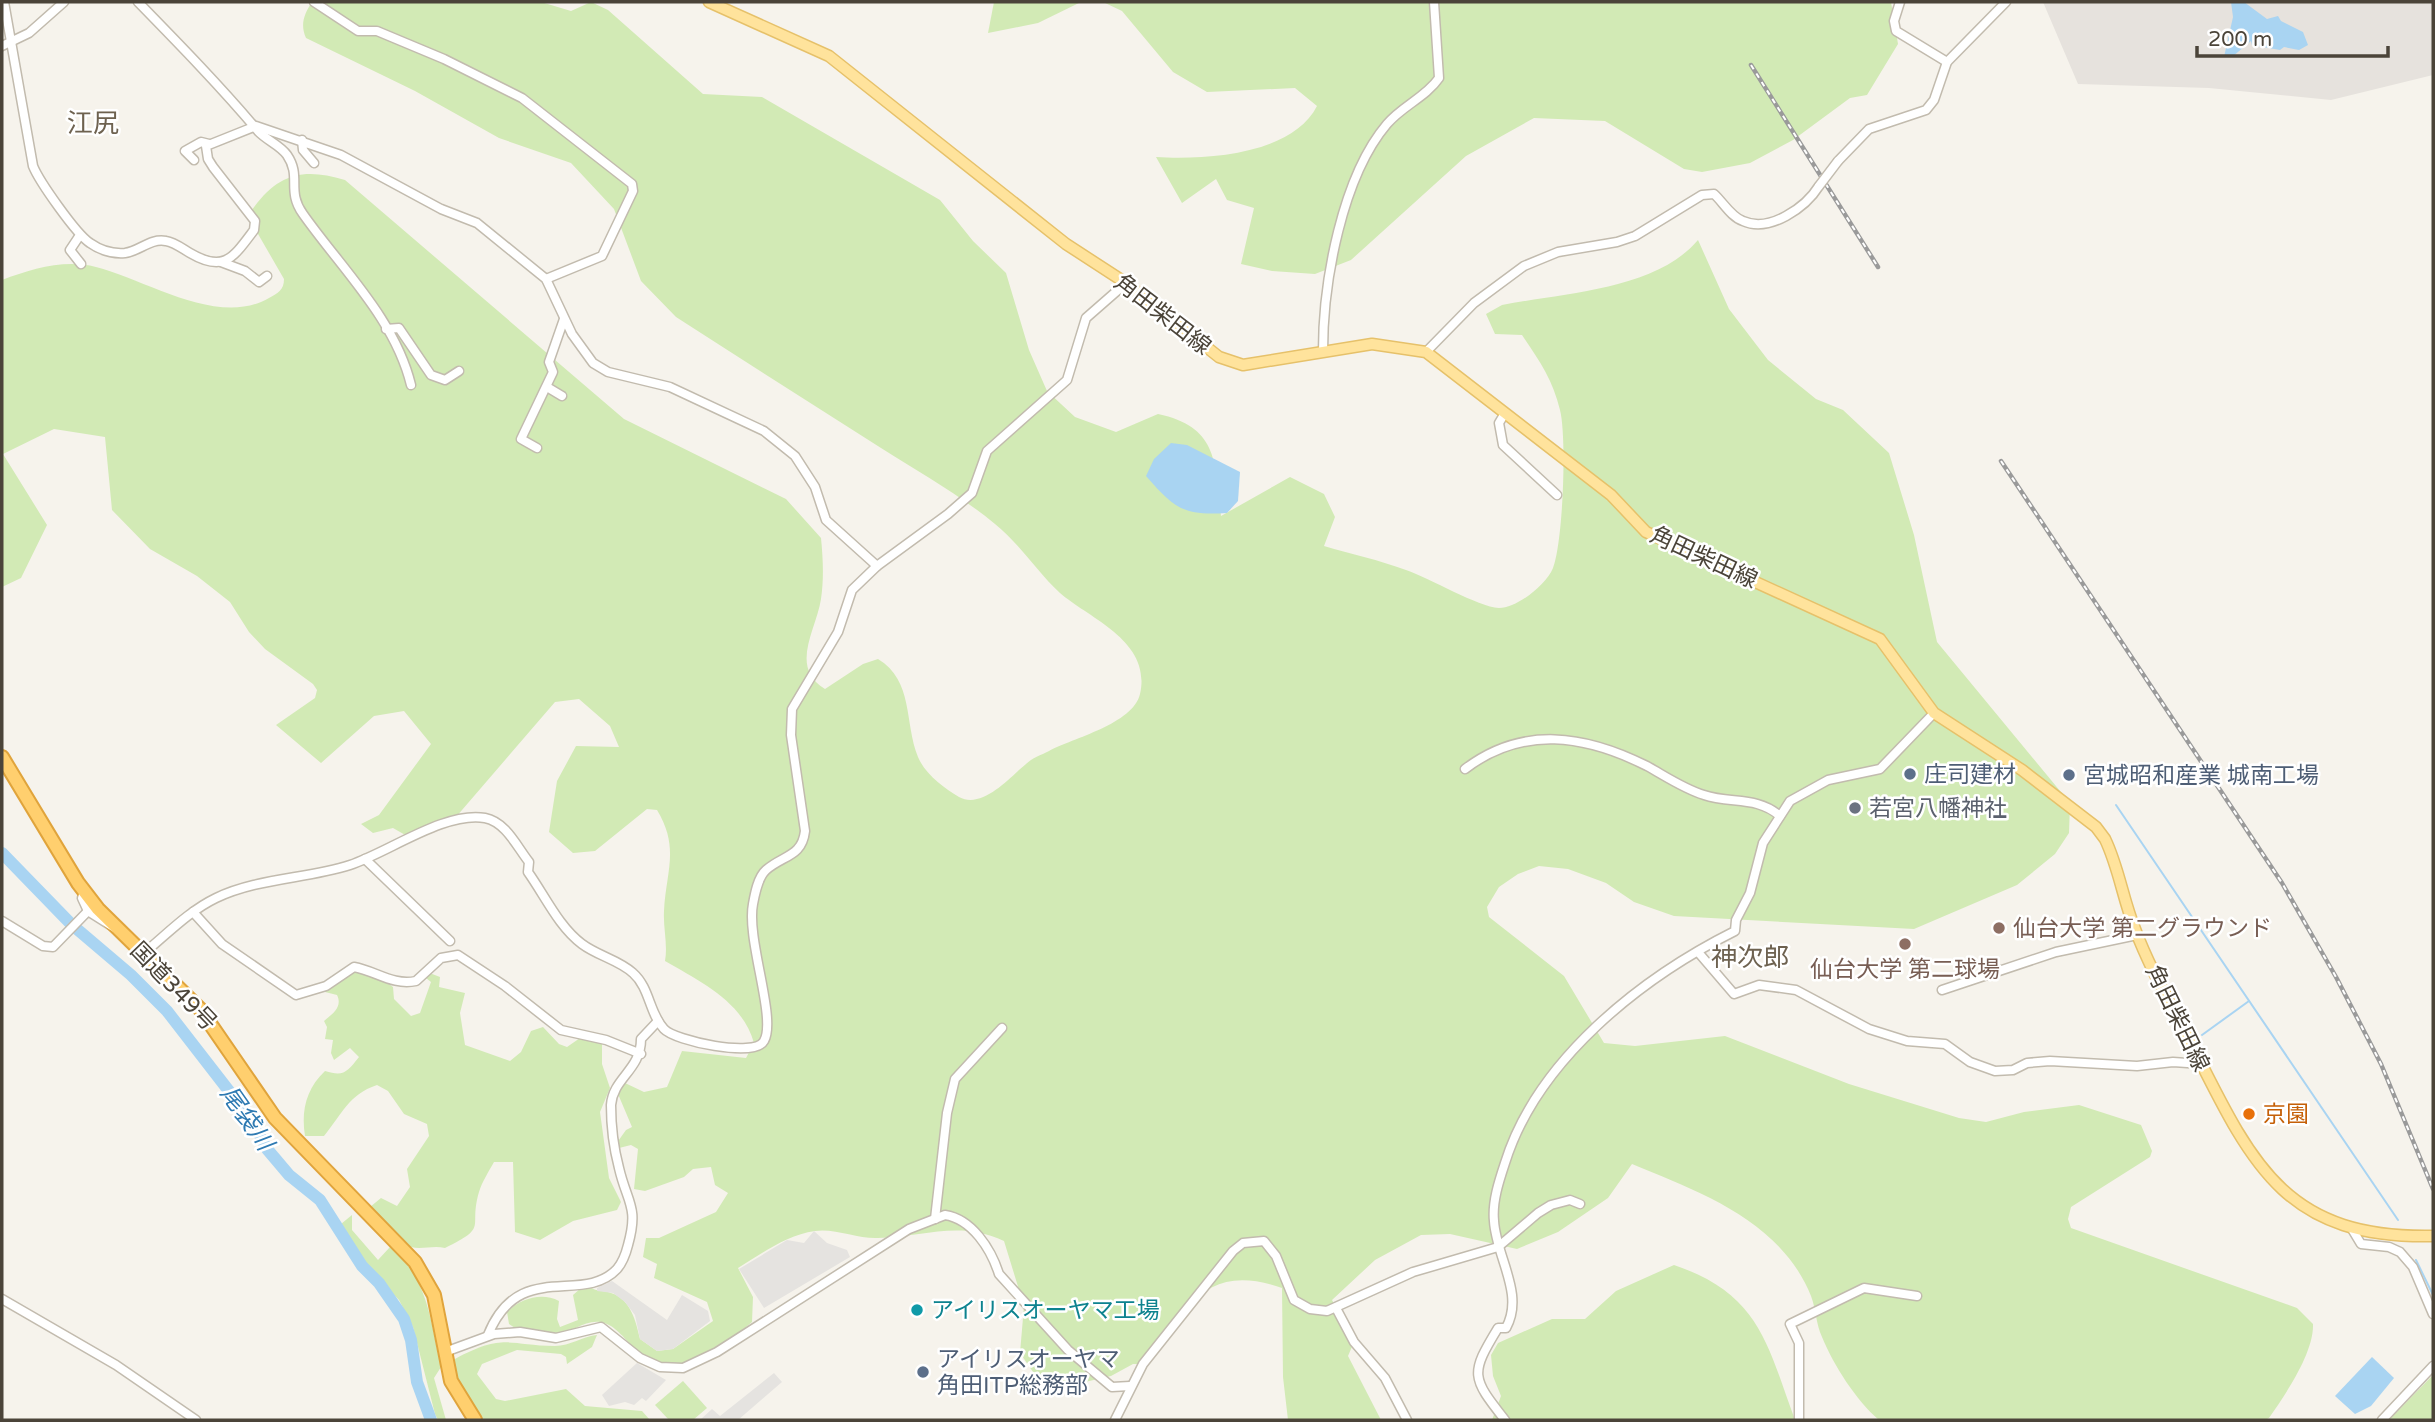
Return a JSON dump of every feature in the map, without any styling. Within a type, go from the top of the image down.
[{"type":"highway","name":"国道349号","points":[[2,757],[84,891],[211,1022],[275,1118],[415,1262],[434,1295],[451,1381],[475,1420]]},
{"type":"main road","name":"角田柴田線","points":[[709,2],[809,45],[829,57],[1066,244],[1126,284],[1219,357],[1243,365],[1372,344],[1426,352],[1611,495],[1646,532],[1880,639],[1934,713],[2022,770],[2096,827],[2110,850],[2137,935],[2239,1138],[2270,1179],[2309,1210],[2352,1228],[2429,1236]]},
{"type":"street","points":[[4,2],[33,166],[39,183],[80,235],[102,250],[117,253],[129,253],[153,241],[165,241],[202,260],[214,264],[221,262],[245,242],[254,230],[255,221],[208,159],[209,144]]},
{"type":"street","points":[[2,46],[12,43],[64,2]]},
{"type":"street","points":[[138,2],[256,126],[285,152],[294,167],[292,198],[373,306],[407,369],[411,385]]},
{"type":"street","points":[[314,2],[358,32],[377,31],[444,59],[522,99],[632,184],[633,191],[602,256],[546,279]]},
{"type":"street","points":[[1322,351],[1328,288],[1345,204],[1358,167],[1389,121],[1439,78],[1434,2]]},
{"type":"street","points":[[1900,2],[1894,21],[1896,31],[1947,62]]},
{"type":"street","points":[[1426,352],[1490,289],[1536,260],[1635,236],[1702,195],[1714,194],[1743,222],[1762,224],[1803,206],[1850,145],[1869,129],[1926,110],[1938,91],[1947,62],[2006,2]]},
{"type":"street","points":[[194,160],[186,151],[201,142],[209,144],[256,126],[341,155],[441,209],[477,223],[546,279],[581,351],[593,363],[608,372],[670,387],[764,431],[795,456],[815,486],[826,520],[877,566]]},
{"type":"street","points":[[302,140],[303,150],[314,163]]},
{"type":"street","points":[[80,235],[70,250],[81,264]]},
{"type":"street","points":[[221,262],[245,271],[260,282],[267,276]]},
{"type":"street","points":[[144,953],[193,912],[228,892],[365,859],[468,817],[496,821],[529,862],[528,872],[569,932],[590,950],[635,975],[645,990],[658,1021],[670,1035],[717,1046],[756,1047],[765,1041],[767,1017],[750,917],[764,872],[793,855],[803,843],[803,822],[791,735],[792,709],[838,632],[852,590],[877,566],[972,493],[987,451],[1067,380],[1086,318],[1126,284]]},
{"type":"street","points":[[537,448],[521,439],[553,372],[549,362],[564,319]]},
{"type":"street","points":[[386,329],[399,328],[431,375],[445,380],[459,371]]},
{"type":"street","points":[[547,387],[562,396]]},
{"type":"street","points":[[1505,413],[1499,423],[1503,446],[1557,495]]},
{"type":"street","points":[[1505,1420],[1486,1397],[1477,1370],[1484,1347],[1498,1328],[1506,1328],[1513,1316],[1512,1292],[1493,1220],[1500,1179],[1512,1140],[1530,1105],[1571,1051],[1627,1002],[1698,952],[1735,931],[1736,920],[1750,893],[1763,844],[1790,801],[1816,785],[1868,773],[1888,763],[1934,713]]},
{"type":"street","points":[[1465,769],[1510,743],[1535,739],[1570,741],[1629,758],[1706,796],[1746,800],[1770,807],[1780,816]]},
{"type":"street","points":[[365,859],[450,941]]},
{"type":"street","points":[[84,891],[82,898],[85,914]]},
{"type":"street","points":[[193,912],[222,944],[296,995],[326,986],[354,967],[369,970],[391,981],[416,981],[441,958],[458,955],[568,1033],[606,1040],[641,1054]]},
{"type":"street","points":[[85,914],[117,928]]},
{"type":"street","points":[[2,921],[43,946],[52,947],[85,914]]},
{"type":"street","points":[[1942,990],[2056,952],[2137,935]]},
{"type":"street","points":[[1698,952],[1734,994],[1759,985],[1796,989],[1869,1029],[1900,1040],[1945,1044],[1970,1062],[1995,1071],[2014,1070],[2027,1063],[2050,1060],[2137,1066],[2174,1062],[2202,1065]]},
{"type":"street","points":[[488,1335],[500,1311],[515,1297],[549,1287],[591,1281],[616,1270],[624,1258],[635,1221],[619,1168],[611,1103],[618,1086],[641,1054],[640,1039],[658,1021]]},
{"type":"street","points":[[935,1219],[947,1112],[956,1079],[1002,1028]]},
{"type":"street","points":[[1115,1420],[1130,1386],[1171,1328],[1233,1251],[1243,1243],[1264,1241],[1276,1256],[1294,1300],[1310,1309],[1327,1311],[1413,1272],[1498,1247],[1550,1205],[1570,1199],[1580,1204]]},
{"type":"street","points":[[445,1352],[488,1335],[520,1332],[556,1338],[601,1327],[646,1362],[660,1367],[683,1368],[717,1352],[909,1229],[945,1215],[954,1216],[968,1224],[994,1258],[999,1273],[1068,1350],[1112,1387],[1130,1386]]},
{"type":"street","points":[[2352,1228],[2361,1244],[2389,1247],[2408,1260],[2421,1282],[2433,1314]]},
{"type":"street","points":[[1799,1420],[1799,1343],[1790,1324],[1864,1288],[1917,1296]]},
{"type":"street","points":[[2,1299],[116,1365],[195,1420]]},
{"type":"street","points":[[1336,1308],[1354,1342],[1385,1378],[1407,1420]]},
{"type":"street","points":[[2382,1420],[2433,1366]]},
{"type":"shaded area","points":[[2043,2],[2433,2],[2433,75],[2331,100],[2209,88],[2078,84]]},
{"type":"shaded area","points":[[814,1231],[827,1243],[847,1250],[850,1257],[764,1308],[739,1269],[787,1240],[804,1243]]},
{"type":"shaded area","points":[[612,1281],[667,1320],[682,1295],[708,1311],[710,1321],[673,1349],[657,1351],[640,1339],[635,1315],[625,1302],[613,1293],[597,1291],[597,1288]]},
{"type":"shaded area","points":[[637,1363],[666,1380],[646,1401],[642,1398],[634,1405],[625,1402],[609,1406],[602,1395]]},
{"type":"shaded area","points":[[774,1373],[782,1382],[738,1420],[700,1420],[712,1409],[720,1416]]},
{"type":"green space","points":[[312,2],[541,2],[571,11],[591,2],[608,10],[703,94],[762,97],[940,200],[973,241],[1006,273],[1029,350],[1047,391],[1075,417],[1116,432],[1158,414],[1193,428],[1203,438],[1215,464],[1221,516],[1290,477],[1324,494],[1335,517],[1324,546],[1406,570],[1479,603],[1499,608],[1514,604],[1530,594],[1553,568],[1561,514],[1563,443],[1557,399],[1540,362],[1522,335],[1495,334],[1486,314],[1502,305],[1607,287],[1634,279],[1658,270],[1680,257],[1698,240],[1729,309],[1768,360],[1816,399],[1843,410],[1889,453],[1914,535],[1937,642],[2070,803],[2069,833],[2055,854],[2017,885],[1914,929],[1674,916],[1634,902],[1606,883],[1568,869],[1539,866],[1518,874],[1499,887],[1487,907],[1489,917],[1564,976],[1604,1043],[1635,1046],[1725,1036],[1849,1084],[1959,1118],[1986,1122],[2024,1112],[2079,1105],[2141,1125],[2152,1151],[2150,1157],[2071,1207],[2068,1219],[2071,1228],[2297,1308],[2313,1324],[2309,1348],[2283,1398],[2269,1418],[1879,1420],[1862,1403],[1839,1371],[1820,1332],[1811,1296],[1797,1270],[1780,1248],[1736,1212],[1711,1198],[1632,1164],[1608,1198],[1558,1232],[1517,1249],[1450,1234],[1421,1235],[1375,1260],[1332,1300],[1354,1342],[1348,1356],[1381,1420],[1288,1420],[1283,1377],[1282,1288],[1255,1281],[1233,1281],[1215,1286],[1199,1296],[1185,1309],[1143,1364],[1133,1364],[1111,1376],[1046,1391],[1020,1353],[1024,1306],[1004,1241],[972,1232],[942,1231],[878,1238],[823,1230],[804,1233],[784,1241],[738,1268],[753,1297],[752,1322],[713,1351],[683,1363],[668,1364],[653,1360],[638,1351],[606,1323],[589,1323],[558,1334],[515,1328],[509,1324],[507,1312],[525,1300],[539,1297],[559,1301],[557,1319],[560,1327],[578,1320],[573,1295],[581,1288],[590,1287],[611,1293],[623,1300],[632,1312],[640,1339],[657,1351],[673,1349],[713,1321],[707,1302],[654,1278],[657,1264],[643,1257],[646,1238],[659,1238],[716,1212],[728,1193],[715,1185],[711,1167],[693,1169],[684,1177],[645,1191],[634,1189],[638,1149],[631,1145],[619,1148],[616,1144],[626,1130],[632,1127],[618,1094],[625,1083],[644,1092],[667,1087],[682,1051],[746,1058],[754,1043],[740,1015],[730,1004],[706,985],[665,961],[664,911],[670,848],[664,824],[657,810],[647,809],[595,851],[573,853],[549,832],[557,781],[576,746],[619,747],[610,726],[579,699],[555,702],[456,817],[407,836],[393,828],[373,833],[361,824],[379,815],[431,744],[404,711],[374,716],[321,763],[276,725],[315,698],[317,690],[313,684],[265,649],[249,632],[230,602],[197,576],[150,549],[112,510],[105,437],[54,429],[3,454],[47,525],[21,578],[2,587],[2,280],[48,266],[84,265],[115,273],[205,305],[227,308],[249,306],[269,298],[282,289],[284,283],[254,227],[250,213],[270,190],[291,177],[316,174],[345,180],[624,419],[786,499],[821,538],[822,591],[808,648],[808,670],[814,680],[825,689],[863,664],[878,659],[889,668],[903,690],[914,744],[921,763],[936,780],[959,797],[968,800],[987,795],[1034,758],[1114,722],[1135,705],[1140,694],[1141,676],[1137,660],[1116,633],[1060,593],[1012,540],[982,513],[676,317],[641,281],[614,209],[571,163],[499,138],[415,91],[306,38],[304,20]]},
{"type":"green space","points":[[994,2],[1081,2],[1038,23],[988,33]]},
{"type":"green space","points":[[1103,2],[1891,2],[1898,44],[1867,95],[1850,98],[1793,140],[1750,163],[1702,172],[1684,169],[1605,121],[1534,118],[1466,156],[1351,260],[1315,274],[1272,271],[1241,264],[1254,208],[1227,200],[1216,179],[1182,203],[1156,157],[1198,157],[1246,151],[1288,135],[1305,122],[1317,106],[1295,88],[1207,92],[1173,72],[1122,11]]},
{"type":"green space","points":[[354,970],[371,972],[393,987],[394,999],[411,1016],[420,1013],[431,982],[426,978],[427,972],[440,977],[439,987],[465,993],[460,1013],[465,1045],[510,1061],[521,1052],[531,1031],[543,1027],[559,1044],[567,1047],[580,1038],[602,1043],[602,1064],[610,1088],[600,1112],[609,1178],[621,1202],[617,1210],[573,1221],[540,1240],[515,1232],[513,1162],[494,1162],[480,1188],[475,1226],[468,1235],[445,1248],[419,1248],[407,1245],[395,1235],[370,1207],[381,1198],[397,1206],[410,1187],[407,1169],[429,1136],[427,1124],[404,1114],[388,1091],[377,1085],[352,1099],[324,1136],[305,1136],[306,1101],[313,1085],[325,1071],[345,1072],[359,1057],[350,1048],[334,1060],[331,1053],[333,1040],[325,1039],[327,1027],[324,1021],[336,1010],[339,1003],[337,995],[321,991]]},
{"type":"green space","points":[[352,1215],[352,1230],[378,1260],[390,1247],[403,1259],[420,1287],[441,1367],[434,1378],[446,1420],[438,1420],[435,1414],[413,1327],[399,1300],[365,1265],[341,1224]]},
{"type":"green space","points":[[1674,1265],[1703,1277],[1743,1307],[1767,1345],[1795,1420],[1492,1420],[1501,1396],[1493,1376],[1491,1355],[1498,1343],[1552,1319],[1585,1319],[1616,1291]]},
{"type":"green space","points":[[597,1335],[592,1347],[567,1364],[566,1357],[561,1354],[517,1350],[482,1364],[477,1374],[496,1399],[505,1401],[566,1389],[585,1406],[642,1411],[650,1420],[481,1420],[455,1378],[455,1359],[485,1346],[505,1342],[561,1346]]},
{"type":"green space","points":[[2433,1375],[2433,1420],[2389,1420]]},
{"type":"green space","points":[[683,1381],[707,1408],[693,1420],[669,1420],[655,1405]]},
{"type":"water","points":[[2231,2],[2244,2],[2267,19],[2278,16],[2281,21],[2303,32],[2308,45],[2299,50],[2284,47],[2280,50],[2252,45],[2251,41],[2232,57],[2224,57],[2233,17]]},
{"type":"water","points":[[1171,443],[1187,445],[1240,472],[1238,501],[1227,513],[1200,513],[1180,508],[1164,496],[1146,476],[1154,459]]},
{"type":"water","points":[[2372,1357],[2394,1378],[2371,1406],[2355,1414],[2335,1396]]},
{"type":"waterway","points":[[2116,805],[2398,1220]]},
{"type":"waterway","name":"尾袋川","points":[[2,853],[71,924],[131,975],[167,1011],[253,1122],[267,1149],[289,1175],[320,1200],[362,1266],[379,1283],[404,1319],[411,1340],[417,1382],[431,1420]]},
{"type":"waterway","points":[[2202,1035],[2249,1001]]},
{"type":"waterway","points":[[2416,1260],[2433,1295]]},
{"type":"railway","points":[[1751,65],[1878,267]]},
{"type":"railway","points":[[2001,461],[2282,883],[2336,977],[2381,1064],[2433,1189]]},
{"type":"place","name":"庄司建材","points":[[1910,774]]},
{"type":"place","name":"宮城昭和産業 城南工場","points":[[2069,775]]},
{"type":"place","name":"若宮八幡神社","points":[[1855,808]]},
{"type":"place","name":"仙台大学 第二グラウンド","points":[[1999,928]]},
{"type":"place","name":"仙台大学 第二球場","points":[[1905,944]]},
{"type":"place","name":"京園","points":[[2249,1114]]},
{"type":"place","name":"アイリスオーヤマ工場","points":[[917,1310]]},
{"type":"place","name":"アイリスオーヤマ 角田ITP総務部","points":[[923,1372]]},
{"type":"district","name":"江尻","points":[[93,123]]},
{"type":"district","name":"神次郎","points":[[1750,957]]}]
